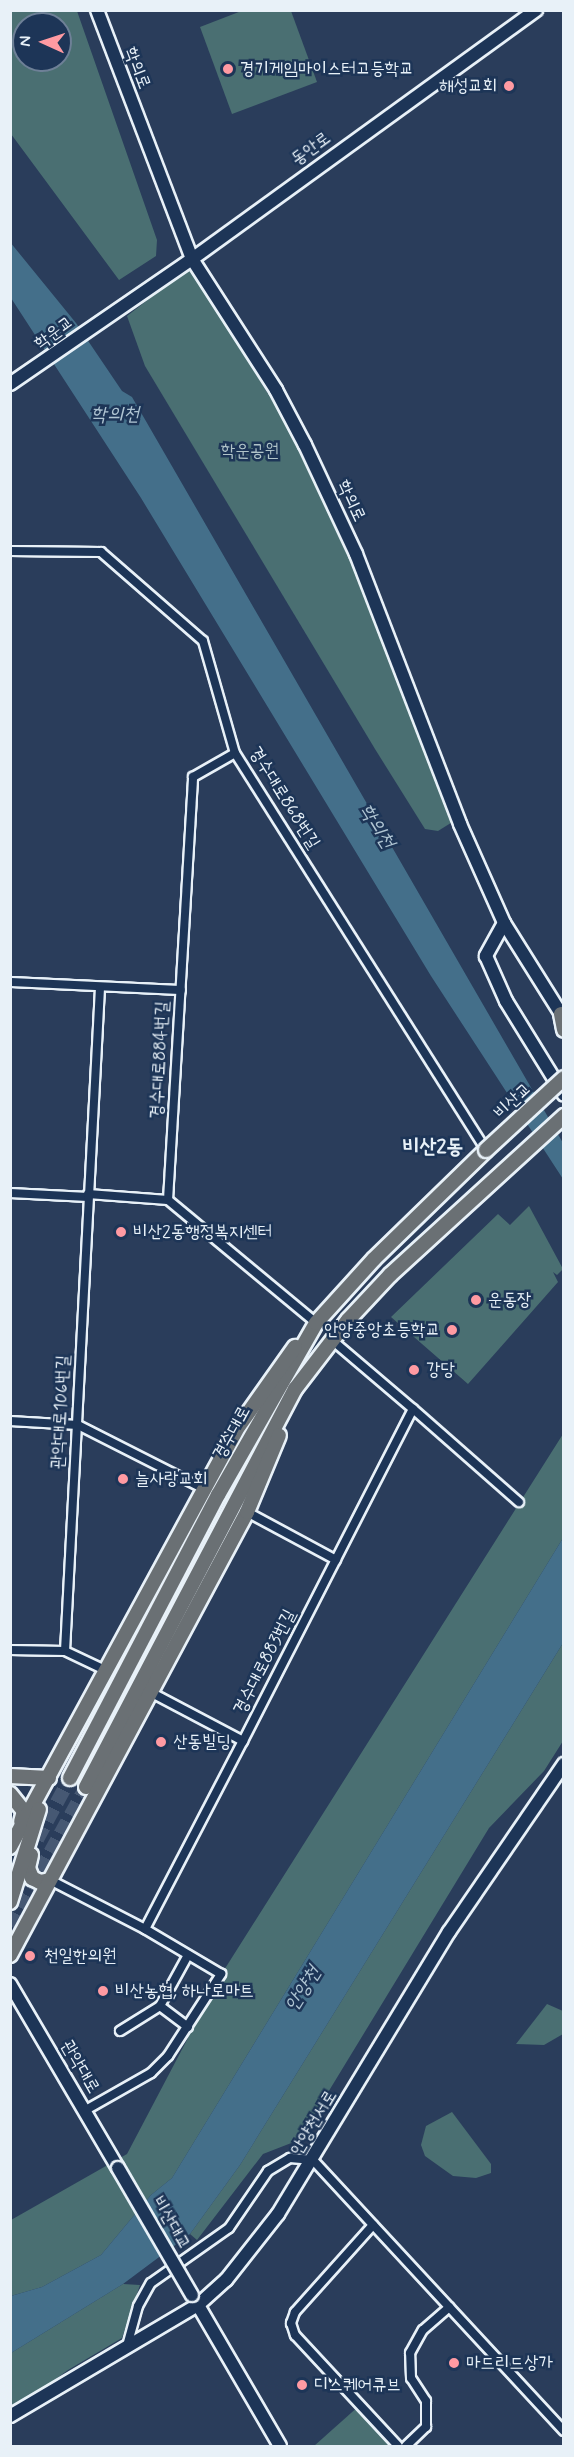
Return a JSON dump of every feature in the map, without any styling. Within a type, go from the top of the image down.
[{"type":"main road","points":[[562,1015],[564,1030]]},
{"type":"main road","name":"비산교","points":[[486,1150],[564,1078]]},
{"type":"main road","name":"경수대로","points":[[86,1786],[296,1389],[332,1340],[390,1275],[506,1166],[564,1116]]},
{"type":"main road","name":"경수대로","points":[[70,1778],[218,1496],[316,1323],[374,1258],[486,1150]]},
{"type":"main road","points":[[10,1902],[24,1834],[49,1778],[204,1489],[279,1365],[316,1323]]},
{"type":"main road","points":[[10,1955],[247,1512],[267,1471],[296,1389]]},
{"type":"main road","points":[[10,1776],[49,1778]]},
{"type":"main road","points":[[10,1794],[24,1811],[28,1868],[32,1878],[40,1882],[50,1880]]},
{"type":"main road","points":[[10,1847],[24,1834]]},
{"type":"street","name":"학의로","points":[[97,10],[192,259],[276,390],[314,464],[356,554],[460,824],[504,923],[562,1015]]},
{"type":"street","name":"동안로","points":[[107,317],[192,259],[536,10]]},
{"type":"street","name":"학운교","points":[[10,384],[23,378],[107,317]]},
{"type":"street","name":"경수대로868번길","points":[[10,551],[101,552],[202,641],[235,753],[486,1150]]},
{"type":"street","name":"경수대로884번길","points":[[168,1200],[193,777],[235,753]]},
{"type":"street","points":[[504,923],[486,956],[506,1001],[564,1095]]},
{"type":"street","points":[[10,982],[181,990]]},
{"type":"street","name":"관악대로106번길","points":[[66,1651],[100,987]]},
{"type":"street","points":[[10,1193],[168,1200],[316,1323]]},
{"type":"street","points":[[332,1340],[519,1502]]},
{"type":"street","name":"경수대로883번길","points":[[145,1929],[413,1410]]},
{"type":"street","points":[[10,1421],[78,1425],[204,1489]]},
{"type":"street","points":[[247,1512],[336,1560]]},
{"type":"street","points":[[10,1650],[66,1651],[107,1671]]},
{"type":"street","points":[[152,1693],[243,1742]]},
{"type":"street","name":"안양천서로","points":[[10,2416],[127,2346],[233,2272],[278,2214],[313,2160],[449,1932],[564,1764]]},
{"type":"street","points":[[50,1880],[145,1929],[221,1974],[188,2027],[151,2073],[84,2111]]},
{"type":"street","points":[[120,2031],[160,2006],[188,1955]]},
{"type":"street","name":"관악대로","points":[[10,1984],[118,2169]]},
{"type":"street","points":[[160,2006],[188,2027]]},
{"type":"street","points":[[127,2346],[138,2306],[151,2283],[229,2228],[268,2171],[290,2158],[313,2160],[564,2431]]},
{"type":"street","name":"비산대교","points":[[118,2169],[195,2300]]},
{"type":"street","points":[[373,2225],[295,2312],[291,2323],[295,2335],[398,2446]]},
{"type":"street","points":[[195,2300],[280,2446]]},
{"type":"street","points":[[406,2446],[426,2427],[426,2401],[411,2378],[410,2353],[423,2330],[449,2307]]},
{"type":"green space","points":[[11,10],[77,11],[157,240],[156,256],[119,280],[11,134]]},
{"type":"green space","points":[[244,10],[291,11],[317,82],[232,114],[200,27]]},
{"type":"green space","name":"학운공원","points":[[190,267],[291,431],[352,556],[454,821],[438,831],[425,829],[145,366],[127,316]]},
{"type":"green space","name":"운동장","points":[[529,1206],[563,1269],[557,1275],[553,1272],[558,1282],[468,1384],[391,1317],[498,1214],[510,1225]]},
{"type":"green space","points":[[563,1434],[563,1538],[172,2178],[151,2195],[101,2255],[42,2287],[11,2296],[11,2220],[127,2154],[188,2038],[188,2027]]},
{"type":"green space","points":[[563,1643],[563,1741],[544,1771],[489,1828],[299,2140],[263,2154],[197,2240],[190,2234],[240,2165]]},
{"type":"green space","points":[[547,2004],[563,2011],[563,2034],[544,2045],[516,2044]]},
{"type":"green space","points":[[452,2112],[491,2164],[491,2173],[476,2178],[453,2176],[425,2156],[421,2145],[426,2126]]},
{"type":"green space","points":[[123,2284],[140,2285],[122,2338],[68,2370],[11,2412],[11,2353]]},
{"type":"green space","points":[[360,2405],[398,2446],[314,2446]]},
{"type":"water","name":"학의천","points":[[10,242],[76,323],[122,391],[132,397],[563,1143],[563,1179],[431,976],[141,498],[11,298]]},
{"type":"water","name":"안양천","points":[[563,1538],[563,1643],[240,2165],[190,2234],[123,2284],[11,2353],[11,2296],[42,2287],[101,2255],[151,2195],[172,2178]]},
{"type":"tunnel","points":[[27,1858],[70,1778]]},
{"type":"tunnel","points":[[10,1926],[86,1787]]},
{"type":"place","name":"경기게임마이스터고등학교","points":[[228,69]]},
{"type":"place","name":"해성교회","points":[[509,86]]},
{"type":"place","name":"비산2동행정복지센터","points":[[121,1232]]},
{"type":"place","name":"운동장","points":[[476,1300]]},
{"type":"place","name":"안양중앙초등학교","points":[[452,1330]]},
{"type":"place","name":"강당","points":[[414,1370]]},
{"type":"place","name":"늘사랑교회","points":[[123,1479]]},
{"type":"place","name":"산동빌딩","points":[[161,1742]]},
{"type":"place","name":"천일한의원","points":[[30,1956]]},
{"type":"place","name":"비산농협, 하나로마트","points":[[103,1991]]},
{"type":"place","name":"마드리드상가","points":[[454,2363]]},
{"type":"place","name":"디스퀘어큐브","points":[[302,2385]]},
{"type":"district","name":"비산2동","points":[[433,1147]]}]
